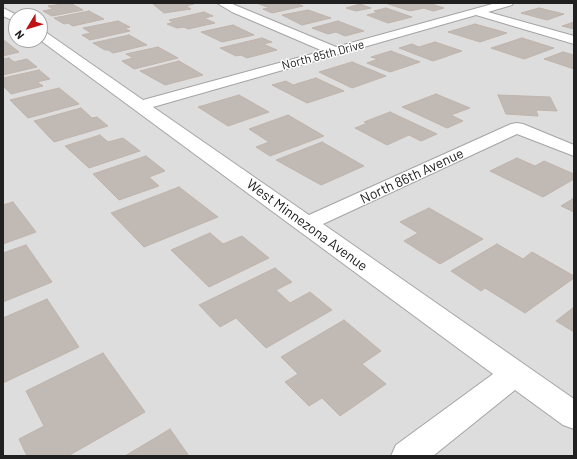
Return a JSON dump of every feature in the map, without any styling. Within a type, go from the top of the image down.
[{"type":"street","points":[[222,3],[335,51]]},
{"type":"street","name":"North 85th Drive","points":[[138,106],[508,3]]},
{"type":"street","points":[[476,12],[574,40]]},
{"type":"street","name":"West Minnezona Avenue","points":[[48,40],[138,106],[213,157],[574,416]]},
{"type":"street","name":"North 86th Avenue","points":[[306,224],[517,128],[574,151]]},
{"type":"street","points":[[408,456],[514,374]]},
{"type":"shaded area","points":[[3,3],[574,3],[574,456],[3,456]]},
{"type":"building","points":[[70,3],[83,10],[52,16],[48,14],[48,10],[53,9],[48,6]]},
{"type":"building","points":[[295,3],[303,6],[272,13],[263,9],[270,8],[259,4]]},
{"type":"building","points":[[429,3],[444,8],[433,11],[424,8],[410,11],[388,4]]},
{"type":"building","points":[[153,4],[194,4],[186,6],[191,9],[164,13]]},
{"type":"building","points":[[360,4],[371,8],[356,11],[346,8]]},
{"type":"building","points":[[386,8],[412,17],[388,23],[367,15],[379,12],[374,11]]},
{"type":"building","points":[[539,8],[564,14],[547,20],[521,13]]},
{"type":"building","points":[[308,10],[331,18],[302,25],[282,15]]},
{"type":"building","points":[[89,11],[104,19],[73,26],[68,23],[64,24],[54,18]]},
{"type":"building","points":[[204,12],[213,16],[204,18],[215,23],[188,29],[184,27],[177,28],[167,24],[174,22],[169,20]]},
{"type":"building","points":[[118,21],[130,27],[125,28],[130,31],[90,40],[82,35],[91,33],[83,28]]},
{"type":"building","points":[[338,21],[364,31],[345,36],[336,32],[328,34],[312,28]]},
{"type":"building","points":[[574,22],[574,29],[562,26]]},
{"type":"building","points":[[475,24],[507,33],[480,42],[448,32]]},
{"type":"building","points":[[233,25],[254,35],[222,42],[201,32]]},
{"type":"building","points":[[129,35],[147,45],[113,53],[93,43]]},
{"type":"building","points":[[262,38],[272,42],[263,44],[277,50],[247,58],[241,55],[236,56],[220,48]]},
{"type":"building","points":[[522,38],[554,48],[524,59],[491,48]]},
{"type":"building","points":[[5,41],[8,43],[8,48],[14,48],[19,52],[3,56],[3,42]]},
{"type":"building","points":[[435,42],[462,51],[433,61],[399,48],[412,44],[419,47]]},
{"type":"building","points":[[158,47],[178,58],[134,69],[122,61],[133,58],[126,54]]},
{"type":"building","points":[[391,51],[420,62],[390,72],[367,63],[378,59],[371,57]]},
{"type":"building","points":[[563,52],[574,55],[574,69],[544,59]]},
{"type":"building","points":[[9,58],[14,62],[27,59],[37,67],[3,75],[3,59]]},
{"type":"building","points":[[179,61],[203,75],[165,85],[140,71]]},
{"type":"building","points":[[352,62],[386,76],[352,88],[319,72]]},
{"type":"building","points":[[39,70],[50,79],[37,82],[43,86],[11,94],[3,86],[3,78]]},
{"type":"building","points":[[316,78],[344,91],[307,103],[272,85],[286,81],[293,85]]},
{"type":"building","points":[[59,88],[79,104],[28,118],[10,100]]},
{"type":"building","points":[[436,94],[470,108],[451,115],[463,121],[447,128],[402,107]]},
{"type":"building","points":[[239,95],[269,112],[228,126],[198,107]]},
{"type":"building","points":[[498,95],[550,97],[557,111],[536,110],[538,116],[506,114]]},
{"type":"building","points":[[81,108],[92,118],[97,117],[108,126],[54,142],[34,121]]},
{"type":"building","points":[[390,112],[437,134],[421,141],[409,135],[387,145],[355,128],[368,123],[364,122]]},
{"type":"building","points":[[288,115],[324,136],[270,156],[256,147],[269,142],[249,129]]},
{"type":"building","points":[[100,135],[108,142],[123,138],[140,151],[89,168],[65,146]]},
{"type":"building","points":[[322,142],[364,166],[321,185],[276,160]]},
{"type":"building","points":[[146,156],[165,171],[149,177],[159,186],[119,200],[93,174]]},
{"type":"building","points":[[517,158],[535,166],[544,161],[574,174],[574,179],[543,197],[490,171]]},
{"type":"building","points":[[179,187],[218,217],[144,247],[111,213]]},
{"type":"building","points":[[574,198],[574,212],[561,206]]},
{"type":"building","points":[[13,202],[36,232],[3,244],[3,205]]},
{"type":"building","points":[[429,208],[483,239],[440,264],[404,241],[418,233],[400,222]]},
{"type":"building","points":[[210,233],[223,244],[242,236],[269,258],[209,287],[171,250]]},
{"type":"building","points":[[497,244],[523,259],[532,252],[574,276],[574,278],[525,313],[485,288],[481,291],[451,271]]},
{"type":"building","points":[[26,245],[52,282],[3,302],[3,253]]},
{"type":"building","points":[[275,268],[292,282],[276,290],[290,303],[310,292],[332,310],[266,348],[236,318],[220,327],[199,305]]},
{"type":"building","points":[[47,299],[79,347],[3,383],[3,318]]},
{"type":"building","points":[[574,307],[574,332],[556,321]]},
{"type":"building","points":[[344,320],[381,351],[362,364],[386,384],[340,416],[322,398],[309,406],[285,382],[298,374],[281,357]]},
{"type":"building","points":[[103,353],[145,412],[68,456],[27,456],[19,439],[44,426],[26,391]]},
{"type":"building","points":[[170,429],[189,456],[125,456]]}]
